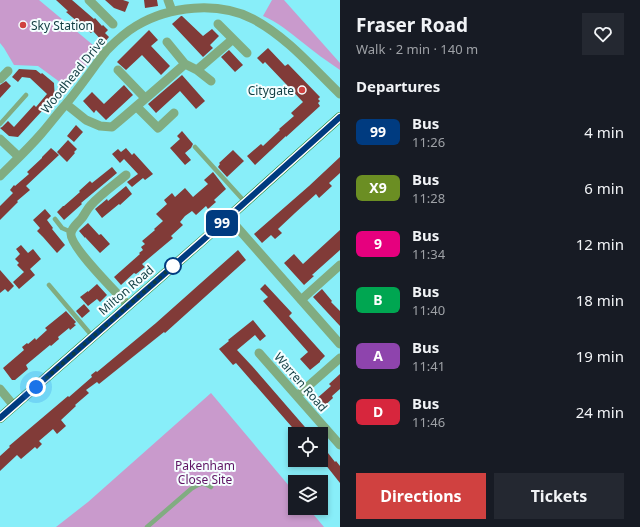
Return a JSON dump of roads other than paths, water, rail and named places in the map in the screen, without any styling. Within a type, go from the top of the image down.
[{"type":"main road","name":"Milton Road","points":[[0,418],[340,117]]},
{"type":"street","points":[[88,0],[113,24]]},
{"type":"street","points":[[168,0],[172,11]]},
{"type":"street","name":"Woodhead Drive","points":[[0,176],[40,135],[66,104],[107,50],[126,32],[137,25],[172,11],[195,8],[212,8],[231,11],[252,19],[273,31],[298,52],[340,94]]},
{"type":"street","points":[[218,24],[247,53]]},
{"type":"street","points":[[198,70],[233,39]]},
{"type":"street","points":[[167,42],[185,64],[198,70],[211,81]]},
{"type":"street","points":[[66,104],[86,120],[100,126],[112,126],[185,64]]},
{"type":"street","points":[[118,70],[145,98]]},
{"type":"street","points":[[0,79],[8,71]]},
{"type":"street","points":[[136,107],[158,128],[174,113]]},
{"type":"street","points":[[0,139],[19,157]]},
{"type":"street","points":[[126,175],[90,206],[71,232],[71,236],[73,242],[81,253],[128,305]]},
{"type":"street","points":[[228,217],[340,344]]},
{"type":"street","points":[[301,300],[340,265]]},
{"type":"street","name":"Warren Road","points":[[259,353],[340,444]]},
{"type":"street","points":[[297,396],[340,358]]},
{"type":"street","points":[[0,389],[14,406]]},
{"type":"lane","points":[[0,124],[26,95]]},
{"type":"lane","points":[[195,147],[245,202]]},
{"type":"lane","points":[[55,219],[62,228],[71,232]]},
{"type":"lane","points":[[49,285],[93,337]]},
{"type":"lane","points":[[147,527],[198,484],[206,483],[211,487]]},
{"type":"place","name":"Sky Station","points":[[23,25]]},
{"type":"place","name":"Citygate","points":[[302,90]]},
{"type":"park label","name":"Pakenham Close Site","points":[[205,472]]}]
